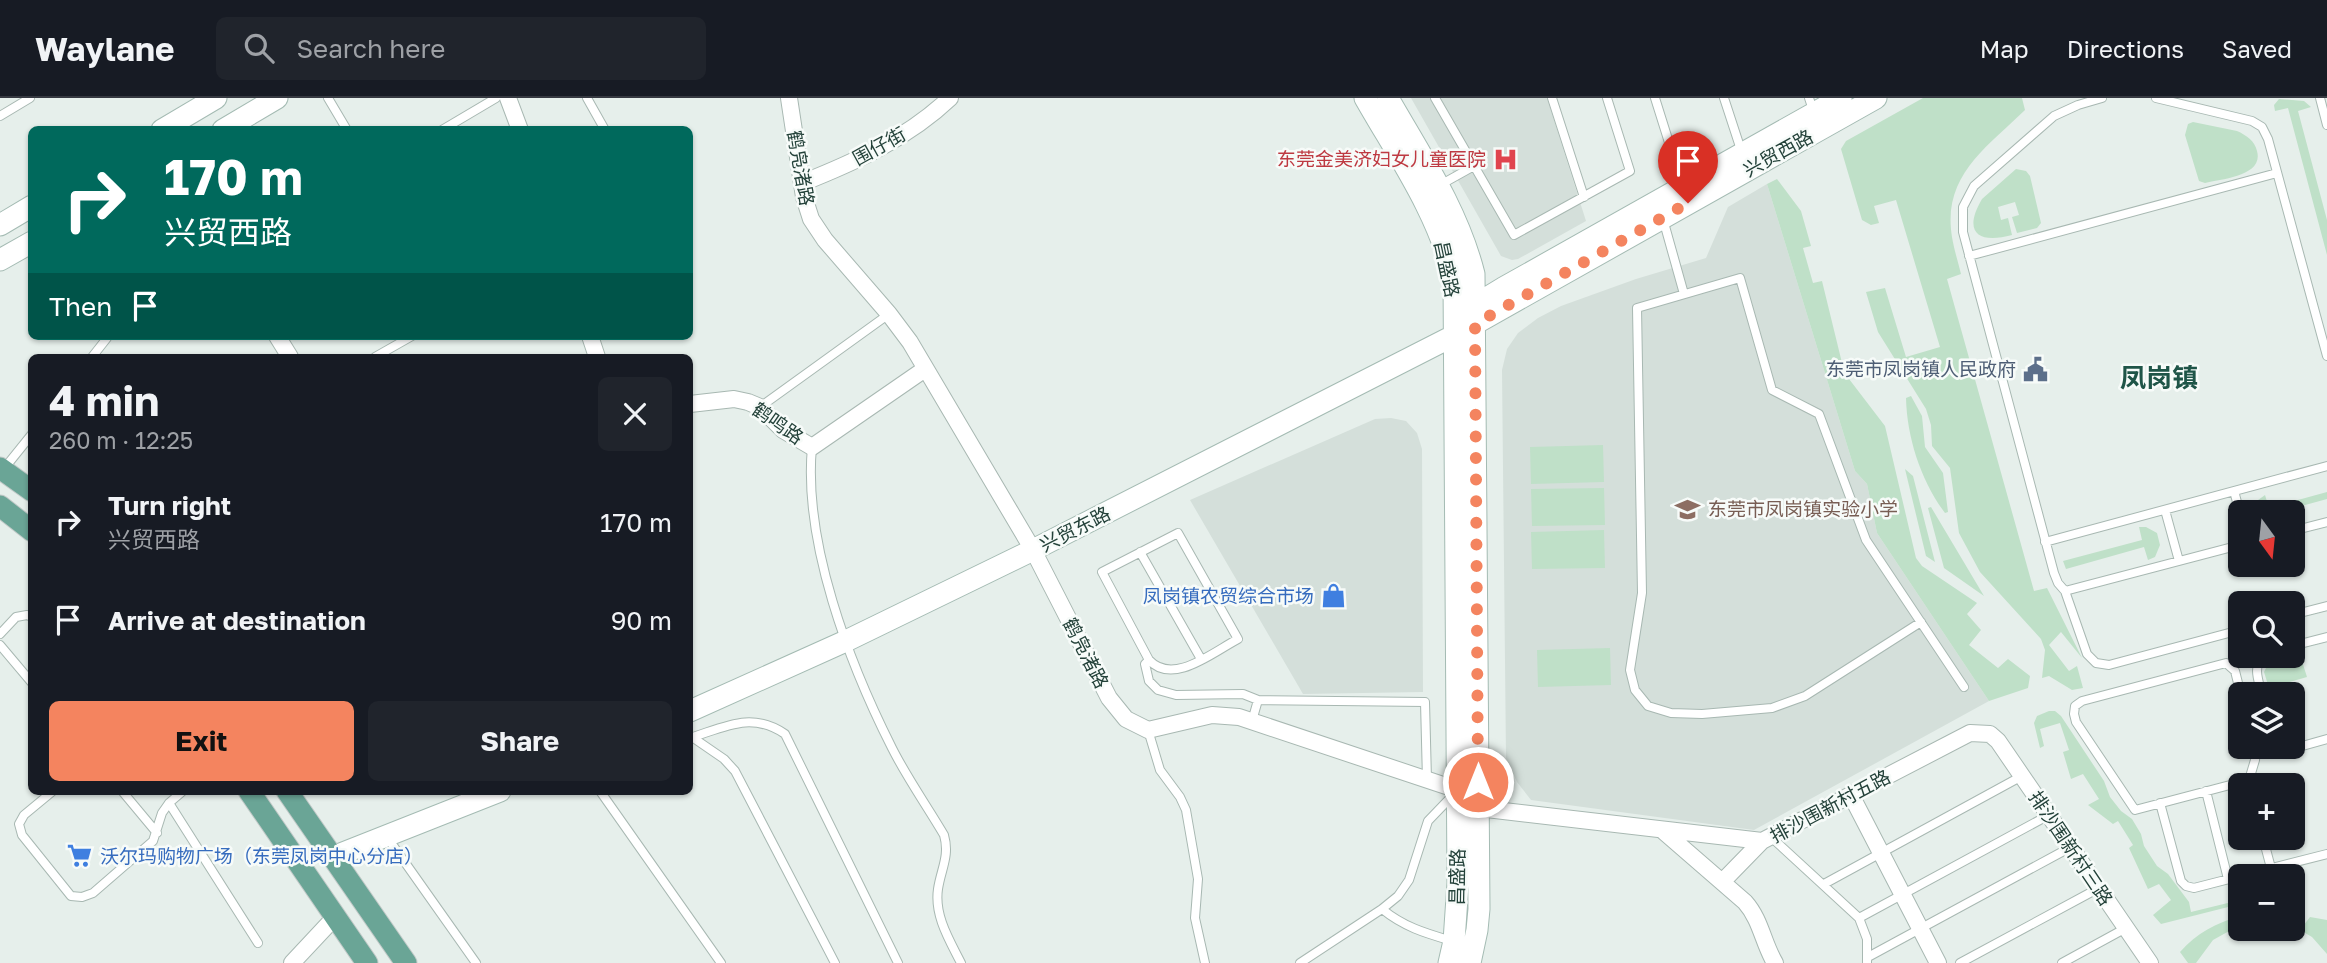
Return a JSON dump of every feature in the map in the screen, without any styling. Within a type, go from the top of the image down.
[{"type":"main road","points":[[1,468],[28,488]]},
{"type":"main road","points":[[0,506],[28,528]]},
{"type":"main road","points":[[252,795],[367,963]]},
{"type":"main road","points":[[290,795],[406,963]]},
{"type":"street","points":[[230,126],[277,98]]},
{"type":"street","points":[[508,98],[518,126]]},
{"type":"street","name":"鹤凫渚路","points":[[789,98],[802,183],[811,219],[825,240],[889,314],[925,369],[1033,550],[1110,698],[1126,719],[1148,730]]},
{"type":"street","name":"围仔街","points":[[802,183],[875,150],[911,129],[950,98]]},
{"type":"street","name":"昌盛路","points":[[1365,98],[1469,254],[1474,274],[1479,909],[1470,963]]},
{"type":"street","name":"昌盛路","points":[[1388,98],[1429,191],[1437,228],[1454,280],[1458,883],[1454,941],[1449,963]]},
{"type":"street","name":"兴贸西路","points":[[1455,335],[1475,314],[1746,161],[1840,98]]},
{"type":"street","name":"兴贸西路","points":[[1815,113],[1876,98]]},
{"type":"street","points":[[168,126],[209,100]]},
{"type":"street","name":"兴贸西路","points":[[1475,314],[1663,218],[1685,195]]},
{"type":"street","points":[[0,225],[28,208]]},
{"type":"street","points":[[0,261],[28,244]]},
{"type":"street","name":"兴贸东路","points":[[693,709],[846,641],[1033,550],[1455,335]]},
{"type":"street","name":"鹤鸣路","points":[[693,404],[734,399],[760,407],[783,430],[812,447],[925,369]]},
{"type":"street","points":[[1148,730],[1212,715],[1239,717],[1458,790],[1478,808],[1662,830],[1754,912],[1768,952],[1775,963]]},
{"type":"street","name":"排沙围新村五路","points":[[1662,830],[1766,839],[1970,733],[1990,734]]},
{"type":"street","name":"排沙围新村三路","points":[[1990,734],[1998,741],[2150,963]]},
{"type":"street","points":[[333,857],[490,795]]},
{"type":"street","points":[[1851,795],[1938,963]]},
{"type":"street","points":[[1722,882],[1766,839]]},
{"type":"street","points":[[292,963],[335,917]]},
{"type":"lane","points":[[0,116],[30,98]]},
{"type":"lane","points":[[328,98],[345,126]]},
{"type":"lane","points":[[449,126],[496,98]]},
{"type":"lane","points":[[587,98],[603,126]]},
{"type":"lane","points":[[1435,98],[1514,235],[1630,171],[1607,98]]},
{"type":"lane","points":[[1552,98],[1584,197]]},
{"type":"lane","points":[[1655,98],[1685,195]]},
{"type":"lane","points":[[1724,98],[1746,161]]},
{"type":"lane","points":[[2066,109],[2068,98]]},
{"type":"lane","points":[[2102,98],[2066,109],[2043,125],[1967,195],[1962,219],[1969,256],[2054,573],[2065,591],[2087,654],[2096,663],[2109,665],[2228,633]]},
{"type":"lane","points":[[2156,98],[2252,121],[2262,127],[2268,139],[2327,356]]},
{"type":"lane","points":[[2320,98],[2327,125]]},
{"type":"lane","points":[[1429,191],[1474,166]]},
{"type":"lane","points":[[1969,256],[2277,173]]},
{"type":"lane","points":[[1663,218],[1684,294]]},
{"type":"lane","points":[[1921,622],[1805,696],[1772,708],[1702,714],[1671,713],[1648,706],[1634,690],[1630,670],[1642,593],[1637,308],[1740,278],[1772,390],[1819,414],[1866,540],[1921,622],[1964,687]]},
{"type":"lane","points":[[760,407],[889,314]]},
{"type":"lane","points":[[94,354],[105,340]]},
{"type":"lane","points":[[380,354],[405,340]]},
{"type":"lane","points":[[1,468],[28,438]]},
{"type":"lane","points":[[812,447],[810,471],[819,550],[846,641],[893,750],[944,835],[947,857],[937,902],[943,925],[961,963]]},
{"type":"lane","points":[[2046,542],[2327,466]]},
{"type":"lane","points":[[2234,491],[2236,500]]},
{"type":"lane","points":[[2165,510],[2179,561]]},
{"type":"lane","points":[[2305,528],[2327,522]]},
{"type":"lane","points":[[1178,533],[1238,639],[1181,670],[1166,671],[1156,667],[1149,660],[1102,572],[1140,552],[1178,533]]},
{"type":"lane","points":[[2065,591],[2228,548]]},
{"type":"lane","points":[[1140,552],[1200,659]]},
{"type":"lane","points":[[2305,612],[2327,606]]},
{"type":"lane","points":[[0,634],[16,617],[28,615]]},
{"type":"lane","points":[[2305,643],[2327,637]]},
{"type":"lane","points":[[0,645],[28,678]]},
{"type":"lane","points":[[1149,660],[1145,664],[1149,681],[1158,690],[1176,695],[1242,694],[1258,700],[1425,702],[1427,780]]},
{"type":"lane","points":[[2228,787],[2134,810],[2074,715],[2075,706],[2082,701],[2226,663],[2235,671],[2238,682]]},
{"type":"lane","points":[[1252,721],[1258,700]]},
{"type":"lane","points":[[693,736],[743,722],[759,721],[773,725],[785,734],[898,963]]},
{"type":"lane","points":[[1148,730],[1160,770],[1186,810],[1198,879],[1195,918],[1205,963]]},
{"type":"lane","points":[[693,738],[724,759],[734,771],[835,963]]},
{"type":"lane","points":[[2305,745],[2327,739]]},
{"type":"lane","points":[[1824,884],[2022,776]]},
{"type":"lane","points":[[1300,963],[1398,896],[1409,880],[1428,821],[1458,790]]},
{"type":"lane","points":[[2160,803],[2181,881],[2194,888],[2228,879],[2206,791]]},
{"type":"lane","points":[[48,795],[24,816],[19,824],[22,835],[71,895],[82,897],[93,893],[153,841],[162,813],[178,795]]},
{"type":"lane","points":[[125,795],[157,833]]},
{"type":"lane","points":[[603,795],[721,963]]},
{"type":"lane","points":[[169,803],[258,943]]},
{"type":"lane","points":[[1859,918],[2049,815]]},
{"type":"lane","points":[[387,836],[476,963]]},
{"type":"lane","points":[[1766,839],[1824,884],[1859,918],[1867,939],[1868,960],[2071,847]]},
{"type":"lane","points":[[2287,864],[2327,854]]},
{"type":"lane","points":[[1960,963],[2099,888]]},
{"type":"lane","points":[[1382,909],[1398,922],[1413,929],[1454,941]]},
{"type":"lane","points":[[2062,963],[2126,928]]},
{"type":"shaded area","name":"东莞金美济妇女儿童医院","points":[[1411,98],[1547,98],[1586,221],[1518,259],[1501,256]]},
{"type":"shaded area","name":"东莞市凤岗镇实验小学","points":[[1767,184],[1855,471],[1867,484],[1877,533],[1989,701],[1754,830],[1531,800],[1517,782],[1506,758],[1502,370],[1507,349],[1518,333],[1561,306],[1706,258],[1728,207]]},
{"type":"shaded area","name":"凤岗镇农贸综合市场","points":[[1375,419],[1406,421],[1417,433],[1422,449],[1423,692],[1303,694],[1190,500]]},
{"type":"green space","points":[[1923,98],[2022,98],[2025,110],[1982,151],[1960,180],[1951,216],[1952,237],[1961,274],[1947,279],[2034,591],[2047,588],[2082,658],[2061,632],[2049,645],[2069,671],[2077,666],[2083,688],[2072,690],[2049,676],[2042,678],[2045,650],[2041,639],[1980,572],[1959,533],[1950,468],[1932,446],[1931,425],[1926,409],[1878,332],[1866,292],[1885,288],[1906,357],[1940,347],[1896,200],[1874,206],[1879,223],[1871,225],[1862,220],[1841,149],[1846,141]]},
{"type":"green space","points":[[2279,99],[2304,101],[2311,107],[2298,111],[2327,220],[2327,255],[2288,108],[2275,111],[2274,105]]},
{"type":"green space","points":[[2193,122],[2237,131],[2247,136],[2257,151],[2254,166],[2231,178],[2205,183],[2199,181],[2185,135],[2188,124]]},
{"type":"green space","points":[[2016,169],[2026,171],[2030,176],[2041,223],[2037,228],[2017,233],[2012,217],[2019,215],[2015,202],[1998,207],[2001,220],[2008,218],[2012,235],[1983,237],[1974,228],[1976,211],[1982,199]]},
{"type":"green space","points":[[1777,179],[1801,211],[1811,246],[1803,248],[1813,283],[1822,281],[1846,375],[1885,426],[1916,558],[1922,566],[1977,603],[1967,614],[1981,630],[1969,645],[1998,668],[2008,659],[2030,676],[2028,688],[1989,701],[1877,533],[1867,484],[1855,471],[1767,184]]},
{"type":"green space","points":[[1911,396],[1922,416],[1925,447],[1943,473],[1948,512],[1945,513],[1922,473],[1912,444],[1906,398]]},
{"type":"green space","points":[[1603,445],[1604,482],[1531,484],[1530,447]]},
{"type":"green space","points":[[1905,469],[1913,476],[1935,562],[1926,556]]},
{"type":"green space","points":[[1604,488],[1605,525],[1532,526],[1531,489]]},
{"type":"green space","points":[[2327,492],[2327,499],[2305,505],[2305,500],[2298,500]]},
{"type":"green space","points":[[1931,507],[1984,596],[1944,568],[1928,508]]},
{"type":"green space","points":[[2139,527],[2146,527],[2157,533],[2160,545],[2155,557],[2148,560],[2144,547],[2066,569],[2063,561],[2142,540]]},
{"type":"green space","points":[[1604,530],[1605,568],[1532,569],[1531,532]]},
{"type":"green space","points":[[1610,648],[1611,685],[1538,687],[1537,650]]},
{"type":"green space","points":[[2266,668],[2304,668],[2307,677],[2290,682],[2267,682],[2264,672]]},
{"type":"green space","points":[[2055,711],[2061,716],[2104,781],[2110,797],[2121,811],[2132,819],[2141,834],[2144,846],[2157,866],[2168,874],[2189,902],[2191,912],[2228,903],[2228,907],[2161,924],[2153,915],[2171,900],[2159,884],[2148,889],[2129,848],[2133,845],[2118,821],[2113,824],[2088,805],[2099,799],[2083,774],[2071,779],[2063,752],[2069,750],[2060,723],[2040,729],[2044,746],[2040,748],[2034,723],[2037,716]]},
{"type":"green space","points":[[2310,917],[2327,920],[2327,954],[2305,933],[2305,924]]},
{"type":"green space","points":[[2228,920],[2228,932],[2213,940],[2196,963],[2188,963],[2180,952],[2193,939]]},
{"type":"place","name":"东莞金美济妇女儿童医院","points":[[1506,159]]},
{"type":"place","name":"东莞市凤岗镇人民政府","points":[[2036,369]]},
{"type":"place","name":"东莞市凤岗镇实验小学","points":[[1688,509]]},
{"type":"place","name":"凤岗镇农贸综合市场","points":[[1334,596]]},
{"type":"place","name":"沃尔玛购物广场（东莞凤岗中心分店）","points":[[80,856]]},
{"type":"district","name":"凤岗镇","points":[[2159,378]]},
{"type":"route","points":[[1478,782],[1475,324],[1688,203]]}]
